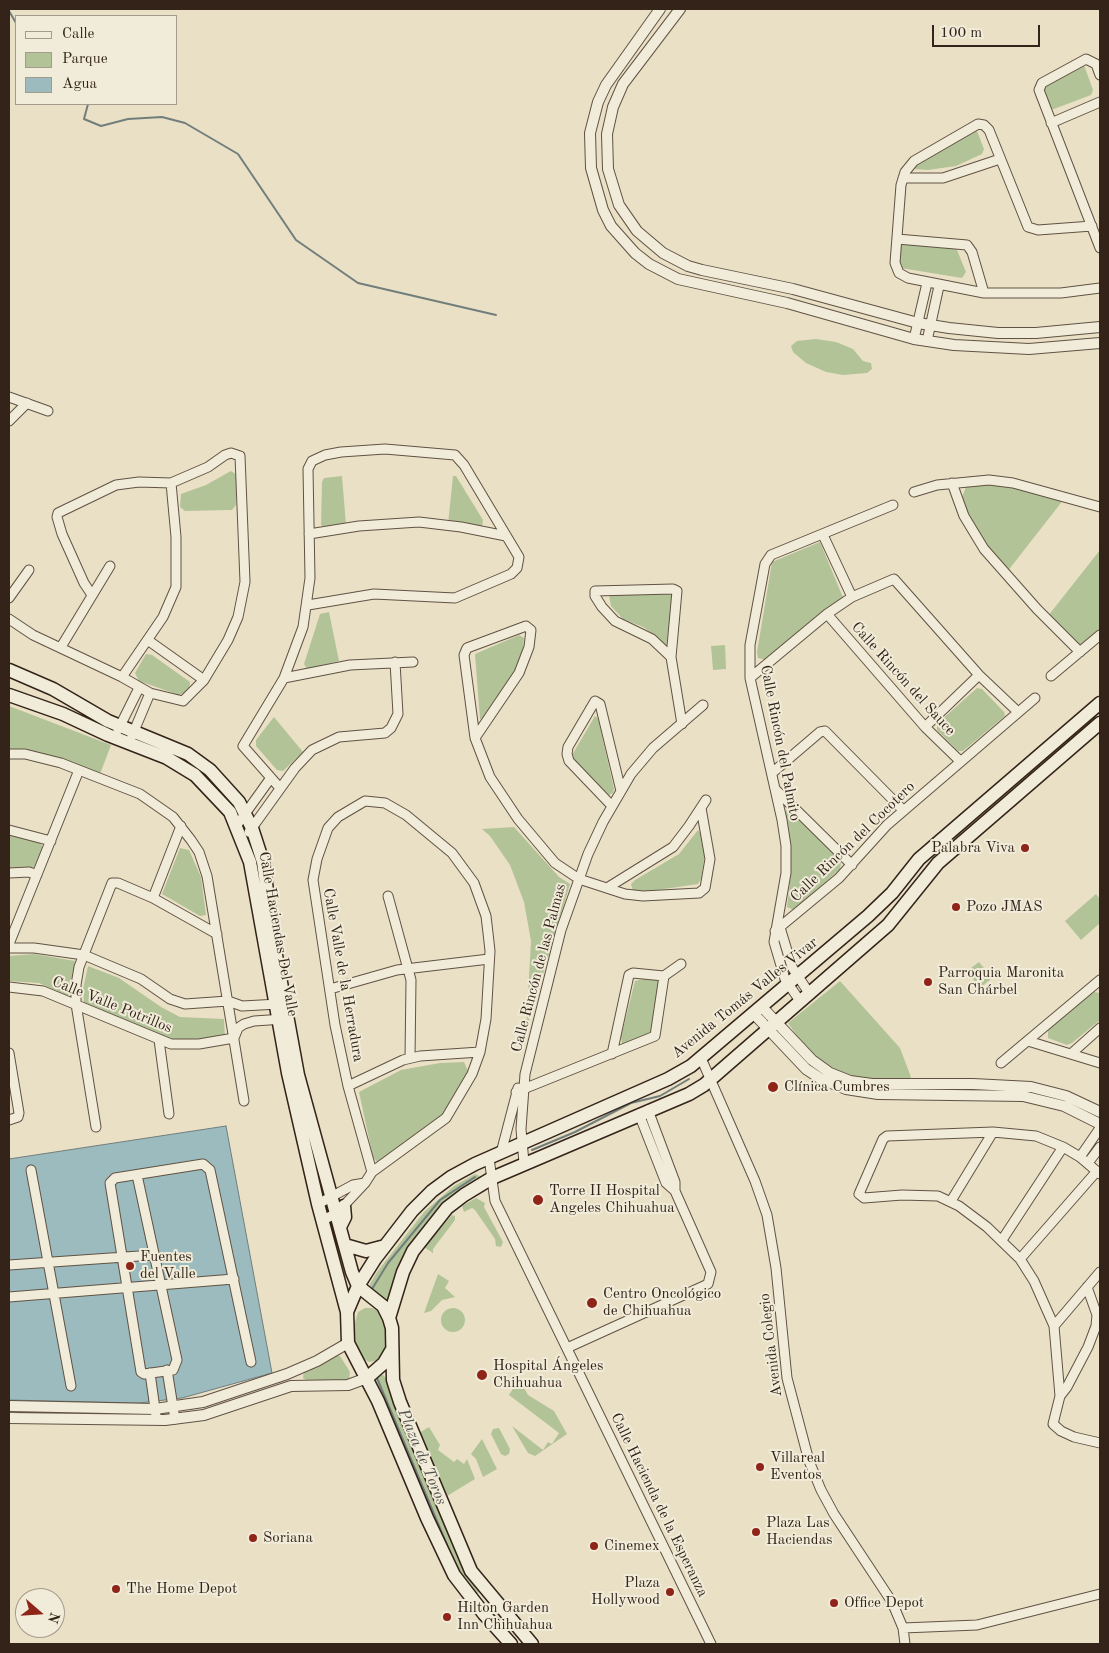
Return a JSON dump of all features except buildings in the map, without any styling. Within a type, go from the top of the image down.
[{"type":"main road","name":"Calle Haciendas Del Valle","points":[[9,670],[53,690],[120,726],[173,746],[201,763],[221,781],[238,802],[252,828],[262,862],[279,1004]]},
{"type":"main road","name":"Calle Haciendas Del Valle","points":[[9,695],[63,714],[114,738],[167,758],[195,774],[222,801],[237,825],[250,862],[318,1204],[347,1312]]},
{"type":"main road","name":"Avenida Tomás Valles Vivar","points":[[347,1312],[358,1286],[385,1246],[412,1211],[432,1192],[451,1177],[489,1158],[668,1079],[701,1058],[793,982],[880,906],[924,854],[1100,703]]},
{"type":"main road","points":[[389,1318],[403,1272],[421,1239],[451,1204],[492,1178],[524,1162],[689,1094],[704,1085],[888,925],[938,863],[1100,723]]},
{"type":"main road","name":"Calle Haciendas Del Valle","points":[[282,1019],[340,1210],[340,1226],[358,1286]]},
{"type":"main road","points":[[326,1235],[340,1226]]},
{"type":"main road","points":[[345,1245],[366,1251],[385,1246]]},
{"type":"main road","points":[[358,1286],[383,1306],[389,1318],[392,1335],[393,1380],[400,1402],[471,1570],[532,1644]]},
{"type":"main road","points":[[347,1312],[348,1343],[367,1378],[427,1518],[454,1575],[484,1614],[511,1644]]},
{"type":"main road","points":[[367,1378],[384,1363],[391,1350]]},
{"type":"street","points":[[660,9],[614,71],[598,102],[590,133],[591,168],[602,210],[622,241],[635,254],[664,273],[711,288],[787,304],[914,339],[977,347],[1028,349],[1100,343]]},
{"type":"street","points":[[680,9],[629,75],[613,107],[607,134],[607,154],[613,188],[619,205],[637,231],[649,242],[674,260],[702,270],[793,289],[930,325],[964,330],[1016,333],[1060,332],[1100,327]]},
{"type":"street","points":[[1100,75],[1093,61],[1086,59],[1042,83],[1039,90],[1100,248]]},
{"type":"street","points":[[1052,123],[1100,102]]},
{"type":"street","points":[[1092,226],[1030,229],[1026,224],[989,130],[984,125],[978,124],[914,161],[902,178],[895,264],[899,273],[908,278],[939,286],[984,293],[1044,294],[1100,288]]},
{"type":"street","points":[[902,178],[943,178],[1000,159]]},
{"type":"street","points":[[897,238],[967,245],[972,252],[984,293]]},
{"type":"street","points":[[914,339],[927,283]]},
{"type":"street","points":[[927,341],[939,286]]},
{"type":"street","points":[[787,304],[793,289]]},
{"type":"street","points":[[9,397],[48,411]]},
{"type":"street","points":[[9,421],[27,403]]},
{"type":"street","points":[[280,788],[270,779],[243,746],[284,678],[304,627],[308,605],[311,559],[308,469],[312,461],[333,454],[386,449],[455,455],[464,466],[519,557],[517,568],[511,574],[454,598],[374,594],[308,605]]},
{"type":"street","points":[[9,619],[33,635],[122,677],[139,688],[150,693],[183,701],[204,680],[228,640],[238,617],[246,582],[240,456],[231,453],[225,455],[208,467],[171,483],[139,482],[116,485],[58,513],[57,517],[62,534],[84,583],[92,595]]},
{"type":"street","points":[[914,492],[952,483],[980,480],[1004,481],[1100,507]]},
{"type":"street","points":[[122,677],[149,641],[170,603],[176,587],[176,537],[171,483]]},
{"type":"street","points":[[952,483],[964,516],[984,549],[1080,652]]},
{"type":"street","name":"Calle Rincón del Palmito","points":[[793,982],[778,961],[778,927],[786,861],[784,833],[750,678],[750,645],[767,558],[893,505]]},
{"type":"street","points":[[309,534],[367,525],[419,522],[461,527],[506,536]]},
{"type":"street","points":[[823,534],[852,597]]},
{"type":"street","points":[[61,647],[110,566]]},
{"type":"street","points":[[9,598],[29,570]]},
{"type":"street","points":[[750,678],[827,614],[852,597],[889,580],[896,580],[979,675],[1018,712]]},
{"type":"street","points":[[671,657],[652,639],[615,621],[602,607],[595,596],[595,591],[676,590],[678,594],[671,657],[682,724]]},
{"type":"street","name":"Calle Rincón del Sauce","points":[[827,614],[925,727],[960,761]]},
{"type":"street","points":[[475,738],[519,673],[530,640],[531,630],[526,626],[464,651],[475,738],[490,777],[518,819],[555,863],[579,879],[625,894],[642,896],[699,893],[703,890],[710,859],[701,808]]},
{"type":"street","points":[[1051,676],[1100,635]]},
{"type":"street","points":[[149,641],[204,680]]},
{"type":"street","points":[[243,840],[280,788],[312,750],[339,736],[385,733],[390,728],[398,714],[395,662]]},
{"type":"street","points":[[284,678],[350,665],[413,662]]},
{"type":"street","points":[[925,727],[979,675]]},
{"type":"street","points":[[114,738],[139,688]]},
{"type":"street","points":[[129,743],[150,693]]},
{"type":"street","name":"Calle Rincón del Cocotero","points":[[778,927],[823,893],[852,866],[875,837],[903,810],[1035,698]]},
{"type":"street","points":[[612,806],[569,761],[567,754],[568,747],[595,701],[600,704],[621,791]]},
{"type":"street","name":"Calle Rincón de las Palmas","points":[[520,1090],[561,930],[595,837],[640,762],[703,705]]},
{"type":"street","points":[[772,773],[820,732],[825,732],[903,810]]},
{"type":"street","points":[[9,754],[36,756],[79,770],[140,794],[160,807],[181,826],[199,852],[217,934],[244,1101]]},
{"type":"street","points":[[9,944],[79,770]]},
{"type":"street","points":[[237,825],[270,779]]},
{"type":"street","points":[[775,789],[852,866]]},
{"type":"street","points":[[608,888],[673,847],[706,800]]},
{"type":"street","name":"Calle Valle de la Herradura","points":[[322,1220],[340,1210],[365,1183],[372,1172],[446,1118],[466,1085],[480,1052],[486,1019],[489,959],[486,916],[474,883],[461,863],[421,827],[396,808],[365,801],[333,821],[324,836],[314,872],[314,890],[348,1086],[372,1172]]},
{"type":"street","points":[[154,898],[181,826]]},
{"type":"street","points":[[9,830],[51,841]]},
{"type":"street","points":[[9,873],[29,872],[37,875]]},
{"type":"street","points":[[96,1128],[76,1004],[77,976],[112,884],[118,883],[154,898],[217,934]]},
{"type":"street","points":[[388,896],[409,967],[411,980],[410,1058]]},
{"type":"street","name":"Calle Rincón del Palmito","points":[[778,927],[788,957],[793,982]]},
{"type":"street","points":[[9,948],[34,948],[84,955],[141,979],[161,994],[176,1002],[203,1004],[228,1001],[242,1006],[279,1004]]},
{"type":"street","points":[[778,961],[788,957]]},
{"type":"street","points":[[330,989],[409,967],[489,959]]},
{"type":"street","points":[[612,1054],[629,975],[633,973],[664,976],[681,964]]},
{"type":"street","points":[[501,1153],[520,1090],[612,1054],[656,1034],[664,976]]},
{"type":"street","points":[[793,982],[804,997]]},
{"type":"street","points":[[1001,1063],[1099,983]]},
{"type":"street","name":"Calle Valle Potrillos","points":[[9,987],[34,989],[76,1004],[159,1040],[182,1045],[234,1038]]},
{"type":"street","points":[[758,1011],[806,1069],[821,1080],[837,1087],[872,1094],[935,1089],[1031,1087],[1066,1096],[1100,1112]]},
{"type":"street","points":[[234,1038],[238,1028],[244,1024],[254,1021],[282,1019]]},
{"type":"street","points":[[771,1025],[812,1060],[839,1077],[860,1083],[917,1084],[935,1089],[1011,1095],[1033,1098],[1069,1108],[1100,1126],[1080,1156]]},
{"type":"street","points":[[1072,1053],[1100,1028]]},
{"type":"street","points":[[159,1040],[169,1114]]},
{"type":"street","points":[[1028,1041],[1100,1063]]},
{"type":"street","points":[[348,1086],[395,1063],[410,1058],[480,1052]]},
{"type":"street","points":[[9,1053],[19,1113],[18,1117],[9,1120]]},
{"type":"street","name":"Avenida Colegio","points":[[701,1058],[755,1181],[766,1215],[776,1268],[786,1378],[809,1461],[830,1506],[878,1579],[902,1628],[905,1644]]},
{"type":"street","points":[[520,1090],[524,1162]]},
{"type":"street","points":[[567,1348],[708,1284],[711,1272],[675,1192],[666,1183],[644,1112]]},
{"type":"street","points":[[510,1119],[522,1121]]},
{"type":"street","points":[[951,1201],[993,1132]]},
{"type":"street","points":[[1020,1259],[1099,1172],[1080,1156],[1063,1146],[1036,1136],[993,1132],[887,1136],[883,1139],[859,1194],[864,1198],[931,1195],[951,1201],[1002,1240],[1020,1259],[1034,1281],[1054,1326],[1060,1396],[1053,1424],[1062,1431],[1074,1436],[1100,1443]]},
{"type":"street","points":[[1002,1240],[1063,1146]]},
{"type":"street","points":[[1088,1163],[1100,1146]]},
{"type":"street","name":"Calle Hacienda de la Esperanza","points":[[489,1158],[495,1201],[711,1644]]},
{"type":"street","points":[[137,1174],[177,1360],[173,1370],[144,1374],[139,1368],[128,1288],[109,1185],[111,1180],[115,1178],[137,1174],[203,1164],[208,1166],[210,1170],[251,1362]]},
{"type":"street","points":[[31,1170],[71,1386]]},
{"type":"street","points":[[318,1204],[353,1185],[365,1183]]},
{"type":"street","points":[[9,1265],[154,1255]]},
{"type":"street","points":[[1054,1326],[1100,1272]]},
{"type":"street","points":[[9,1298],[234,1279]]},
{"type":"street","points":[[1060,1396],[1084,1355],[1096,1326],[1097,1315],[1087,1287]]},
{"type":"street","points":[[9,1406],[173,1408],[227,1396],[287,1374],[317,1361],[348,1343]]},
{"type":"street","points":[[167,1370],[175,1419]]},
{"type":"street","points":[[150,1373],[156,1421]]},
{"type":"street","points":[[287,1374],[291,1386]]},
{"type":"street","points":[[9,1418],[156,1421],[175,1419],[212,1412],[291,1386],[348,1386],[367,1378]]},
{"type":"street","points":[[902,1628],[977,1625],[1100,1594]]},
{"type":"green space","points":[[1084,65],[1093,90],[1091,95],[1054,109],[1048,108],[1042,90],[1043,85]]},
{"type":"green space","points":[[971,129],[977,131],[984,149],[982,154],[956,166],[928,170],[914,169],[913,165]]},
{"type":"green space","points":[[903,243],[953,246],[957,250],[966,272],[962,278],[901,268],[898,264],[899,246]]},
{"type":"green space","points":[[816,339],[836,342],[853,349],[863,361],[871,363],[872,369],[867,373],[843,375],[826,372],[806,363],[793,352],[791,346],[797,341]]},
{"type":"green space","points":[[231,471],[237,475],[236,505],[232,510],[185,511],[180,507],[181,494],[206,485]]},
{"type":"green space","points":[[342,476],[346,525],[324,527],[321,525],[322,482],[324,478]]},
{"type":"green space","points":[[453,476],[456,476],[483,520],[482,527],[448,524]]},
{"type":"green space","points":[[993,482],[1064,499],[1007,572],[988,554],[961,500],[967,484]]},
{"type":"green space","points":[[820,542],[844,600],[767,660],[758,658],[757,652],[772,562]]},
{"type":"green space","points":[[1100,550],[1100,633],[1082,646],[1075,643],[1048,616]]},
{"type":"green space","points":[[608,590],[673,595],[666,647],[656,636],[643,627],[623,619],[611,606]]},
{"type":"green space","points":[[329,612],[339,661],[307,669],[304,664],[320,614]]},
{"type":"green space","points":[[519,635],[524,638],[523,649],[514,674],[482,720],[480,719],[475,654]]},
{"type":"green space","points":[[725,645],[726,669],[713,670],[711,646]]},
{"type":"green space","points":[[146,654],[152,655],[190,682],[189,691],[179,695],[139,681],[135,673]]},
{"type":"green space","points":[[977,688],[982,689],[1004,712],[1005,716],[963,751],[958,751],[937,730],[937,724]]},
{"type":"green space","points":[[9,706],[111,745],[100,774],[9,751]]},
{"type":"green space","points":[[595,716],[598,718],[614,789],[613,793],[609,795],[574,762],[572,755]]},
{"type":"green space","points":[[274,717],[303,752],[283,771],[277,770],[256,746],[256,740]]},
{"type":"green space","points":[[788,808],[792,808],[841,863],[840,869],[794,910],[787,907],[791,873],[791,850],[785,813]]},
{"type":"green space","points":[[514,827],[559,877],[570,884],[526,1031],[531,941],[524,902],[510,865],[490,836],[482,829]]},
{"type":"green space","points":[[698,830],[703,836],[705,853],[701,879],[698,884],[637,893],[633,891],[631,884],[635,880],[679,854]]},
{"type":"green space","points":[[14,834],[40,843],[43,847],[34,867],[9,868],[9,835]]},
{"type":"green space","points":[[180,848],[189,850],[201,877],[206,915],[200,916],[162,894]]},
{"type":"green space","points":[[1096,894],[1100,899],[1100,923],[1081,940],[1065,921]]},
{"type":"green space","points":[[34,954],[75,961],[68,996],[39,983],[9,981],[9,956]]},
{"type":"green space","points":[[979,962],[992,978],[980,988],[967,971]]},
{"type":"green space","points":[[88,966],[119,978],[161,1007],[180,1017],[224,1019],[225,1039],[185,1044],[162,1040],[84,1003],[83,989]]},
{"type":"green space","points":[[654,976],[659,978],[660,982],[651,1034],[626,1046],[622,1045],[621,1037],[635,981]]},
{"type":"green space","points":[[840,981],[900,1048],[911,1077],[906,1082],[850,1076],[821,1062],[805,1048],[788,1023]]},
{"type":"green space","points":[[1094,992],[1100,993],[1100,1020],[1067,1045],[1048,1038],[1048,1029]]},
{"type":"green space","points":[[464,1062],[469,1073],[444,1114],[402,1149],[381,1163],[376,1161],[373,1157],[359,1092],[401,1070],[440,1063]]},
{"type":"green space","points":[[475,1174],[482,1177],[447,1206],[389,1301],[384,1303],[370,1291],[370,1284],[377,1272],[424,1212],[454,1186]]},
{"type":"green space","points":[[476,1198],[485,1203],[484,1207],[503,1242],[501,1247],[496,1246],[495,1239],[475,1210],[472,1208],[464,1212],[462,1206]]},
{"type":"green space","points":[[452,1215],[455,1216],[455,1220],[433,1249],[433,1253],[424,1247]]},
{"type":"green space","points":[[438,1274],[449,1281],[445,1288],[455,1297],[442,1300],[431,1311],[424,1313]]},
{"type":"green space","points":[[365,1308],[372,1308],[381,1313],[386,1323],[386,1347],[382,1357],[369,1362],[360,1357],[352,1333],[358,1312]]},
{"type":"green space","points":[[453,1308],[462,1311],[465,1320],[462,1329],[453,1332],[444,1329],[441,1320],[444,1311]]},
{"type":"green space","points":[[335,1356],[340,1356],[350,1372],[349,1379],[343,1383],[306,1380],[303,1378],[304,1370]]},
{"type":"green space","points":[[383,1375],[387,1379],[395,1406],[461,1562],[479,1591],[478,1594],[475,1595],[443,1542],[375,1388],[374,1377]]},
{"type":"green space","points":[[522,1384],[528,1395],[554,1411],[567,1434],[535,1456],[528,1453],[512,1426],[543,1450],[548,1442],[552,1444],[559,1433],[509,1395],[514,1387]]},
{"type":"green space","points":[[429,1427],[440,1445],[438,1450],[454,1462],[457,1459],[464,1464],[467,1459],[475,1479],[447,1496],[419,1433]]},
{"type":"green space","points":[[499,1428],[510,1449],[509,1454],[505,1456],[501,1454],[491,1434],[493,1429]]},
{"type":"green space","points":[[482,1439],[497,1469],[483,1477],[476,1459],[471,1454]]},
{"type":"water","name":"Fuentes del Valle","points":[[226,1126],[272,1373],[182,1398],[139,1403],[9,1400],[9,1159]]},
{"type":"waterway","points":[[9,11],[15,21]]},
{"type":"waterway","points":[[88,105],[84,119],[101,126],[128,119],[162,117],[185,123],[238,154],[296,240],[358,283],[496,315]]},
{"type":"waterway","name":"Plaza de Toros","points":[[532,1150],[575,1132],[631,1103],[660,1096],[689,1079]]},
{"type":"waterway","name":"Plaza de Toros","points":[[372,1289],[388,1263],[440,1200],[475,1177]]},
{"type":"waterway","name":"Plaza de Toros","points":[[377,1378],[447,1545]]},
{"type":"place","name":"Palabra Viva","points":[[1025,848]]},
{"type":"place","name":"Pozo JMAS","points":[[956,907]]},
{"type":"place","name":"Parroquia Maronita San Chárbel","points":[[928,982]]},
{"type":"place","name":"Clínica Cumbres","points":[[773,1087]]},
{"type":"place","name":"Torre II Hospital Angeles Chihuahua","points":[[538,1200]]},
{"type":"place","name":"Fuentes del Valle","points":[[130,1266]]},
{"type":"place","name":"Centro Oncológico de Chihuahua","points":[[592,1303]]},
{"type":"place","name":"Hospital Ángeles Chihuahua","points":[[482,1375]]},
{"type":"place","name":"Villareal Eventos","points":[[760,1467]]},
{"type":"place","name":"Plaza Las Haciendas","points":[[756,1532]]},
{"type":"place","name":"Soriana","points":[[253,1538]]},
{"type":"place","name":"Cinemex","points":[[594,1546]]},
{"type":"place","name":"The Home Depot","points":[[116,1589]]},
{"type":"place","name":"Plaza Hollywood","points":[[670,1592]]},
{"type":"place","name":"Office Depot","points":[[834,1603]]},
{"type":"place","name":"Hilton Garden Inn Chihuahua","points":[[447,1617]]}]
